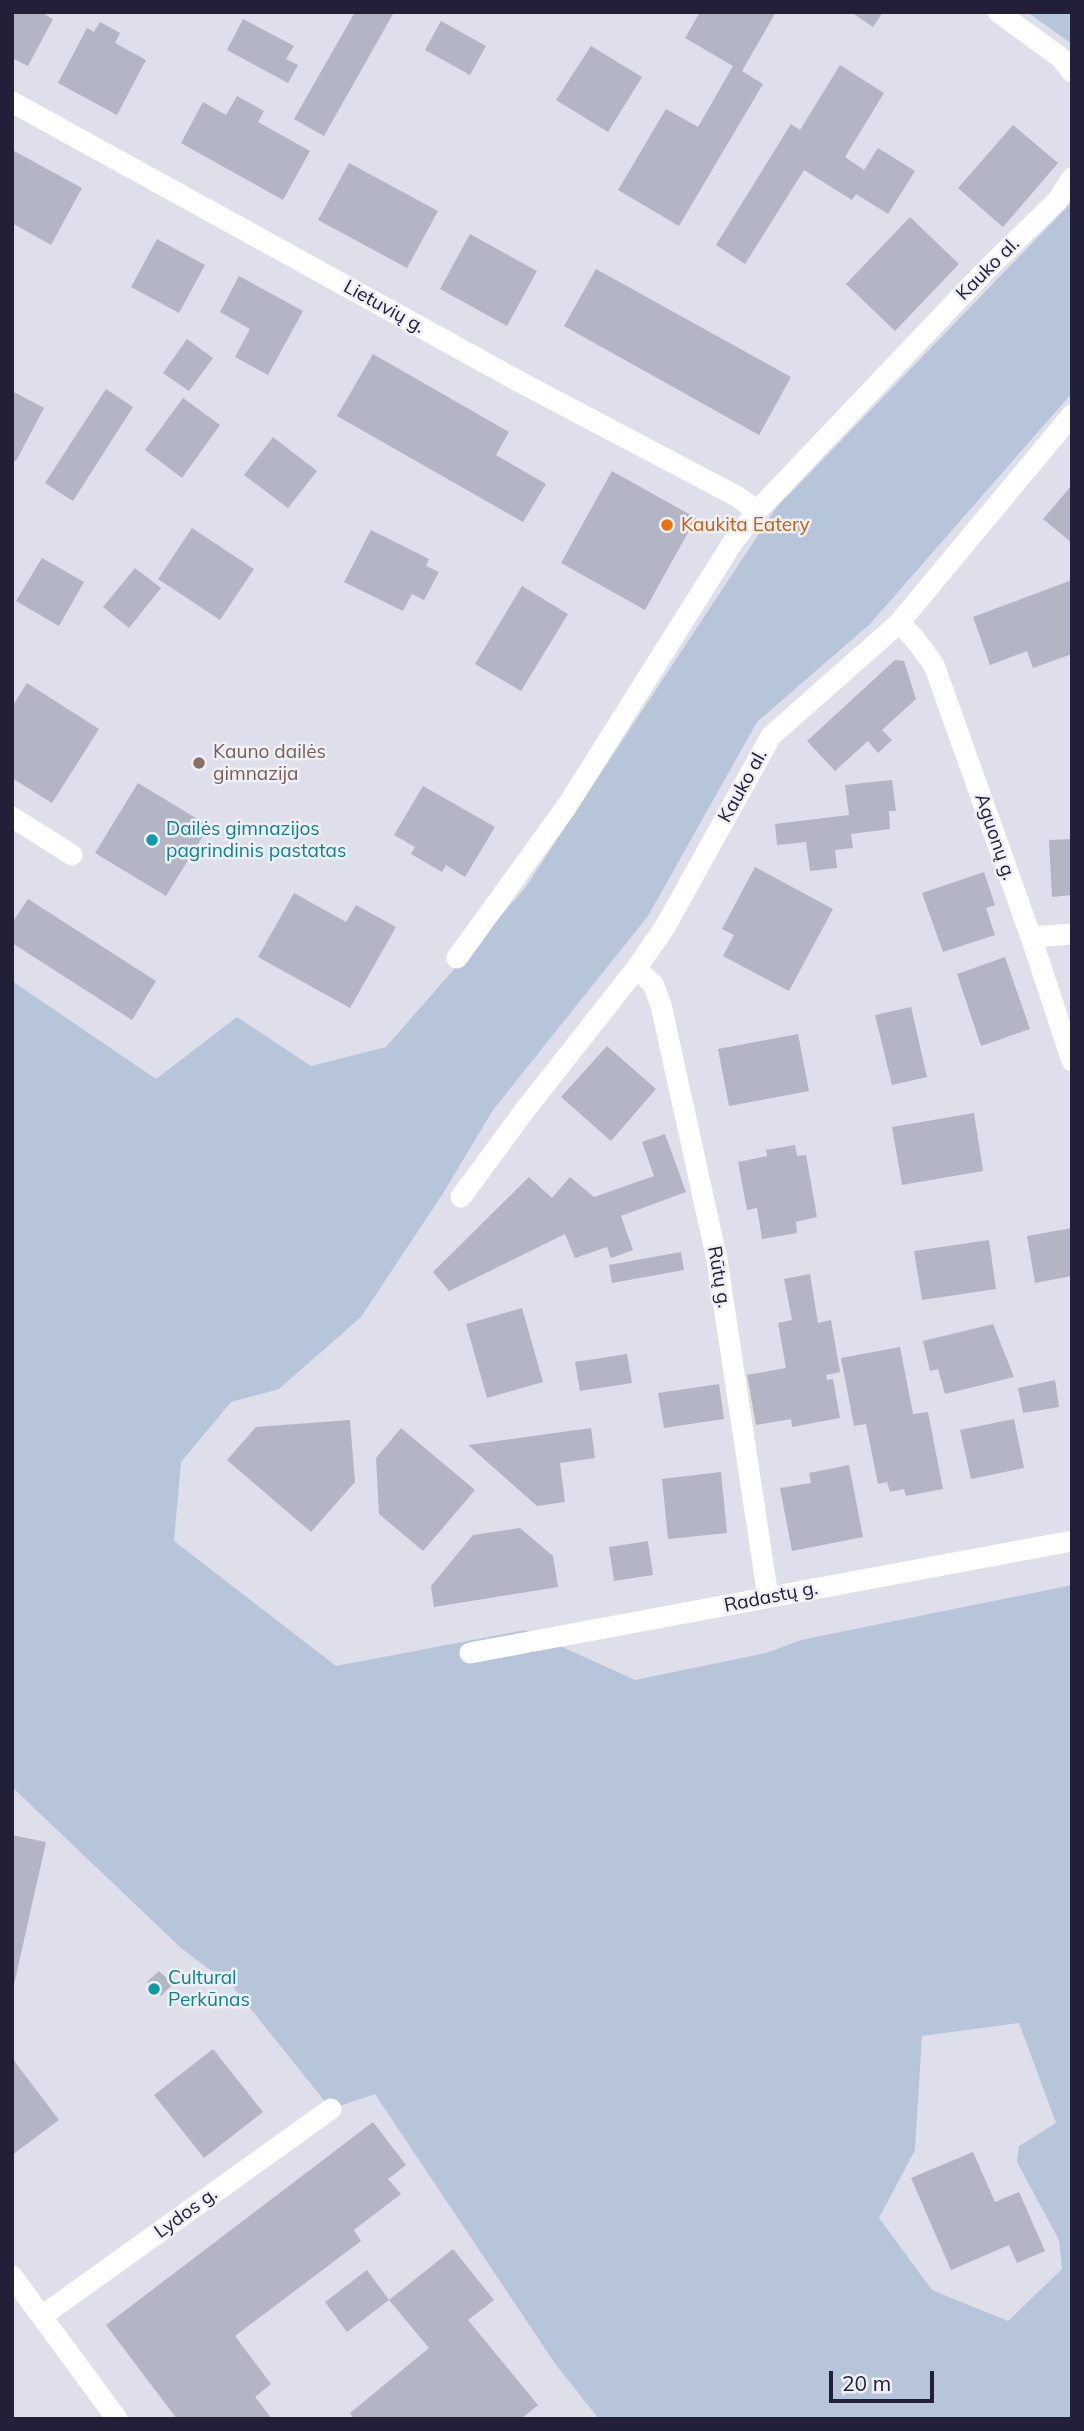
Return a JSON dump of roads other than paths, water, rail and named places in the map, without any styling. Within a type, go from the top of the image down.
[{"type":"street","points":[[998,12],[1061,58],[1072,72]]},
{"type":"street","name":"Lietuvių g.","points":[[12,102],[520,382],[738,497],[757,510]]},
{"type":"street","name":"Kauko al.","points":[[457,958],[567,806],[733,542],[757,510],[986,270],[1057,201],[1072,178]]},
{"type":"street","name":"Kauko al.","points":[[461,1196],[636,969],[665,927],[771,736],[899,623],[1072,415]]},
{"type":"street","name":"Aguonų g.","points":[[899,623],[934,665],[1072,1061]]},
{"type":"street","points":[[12,817],[72,855]]},
{"type":"street","points":[[1031,937],[1072,934]]},
{"type":"street","name":"Rūtų g.","points":[[636,969],[653,984],[661,1005],[714,1246],[768,1597]]},
{"type":"street","name":"Radastų g.","points":[[470,1653],[1072,1541]]},
{"type":"street","name":"Lydos g.","points":[[42,2316],[331,2109]]},
{"type":"street","points":[[12,2276],[117,2419]]},
{"type":"place","name":"Kaukita Eatery","points":[[667,525]]},
{"type":"place","name":"Kauno dailės gimnazija","points":[[199,763]]},
{"type":"place","name":"Dailės gimnazijos pagrindinis pastatas","points":[[152,840]]},
{"type":"place","name":"Cultural Perkūnas","points":[[154,1989]]}]
